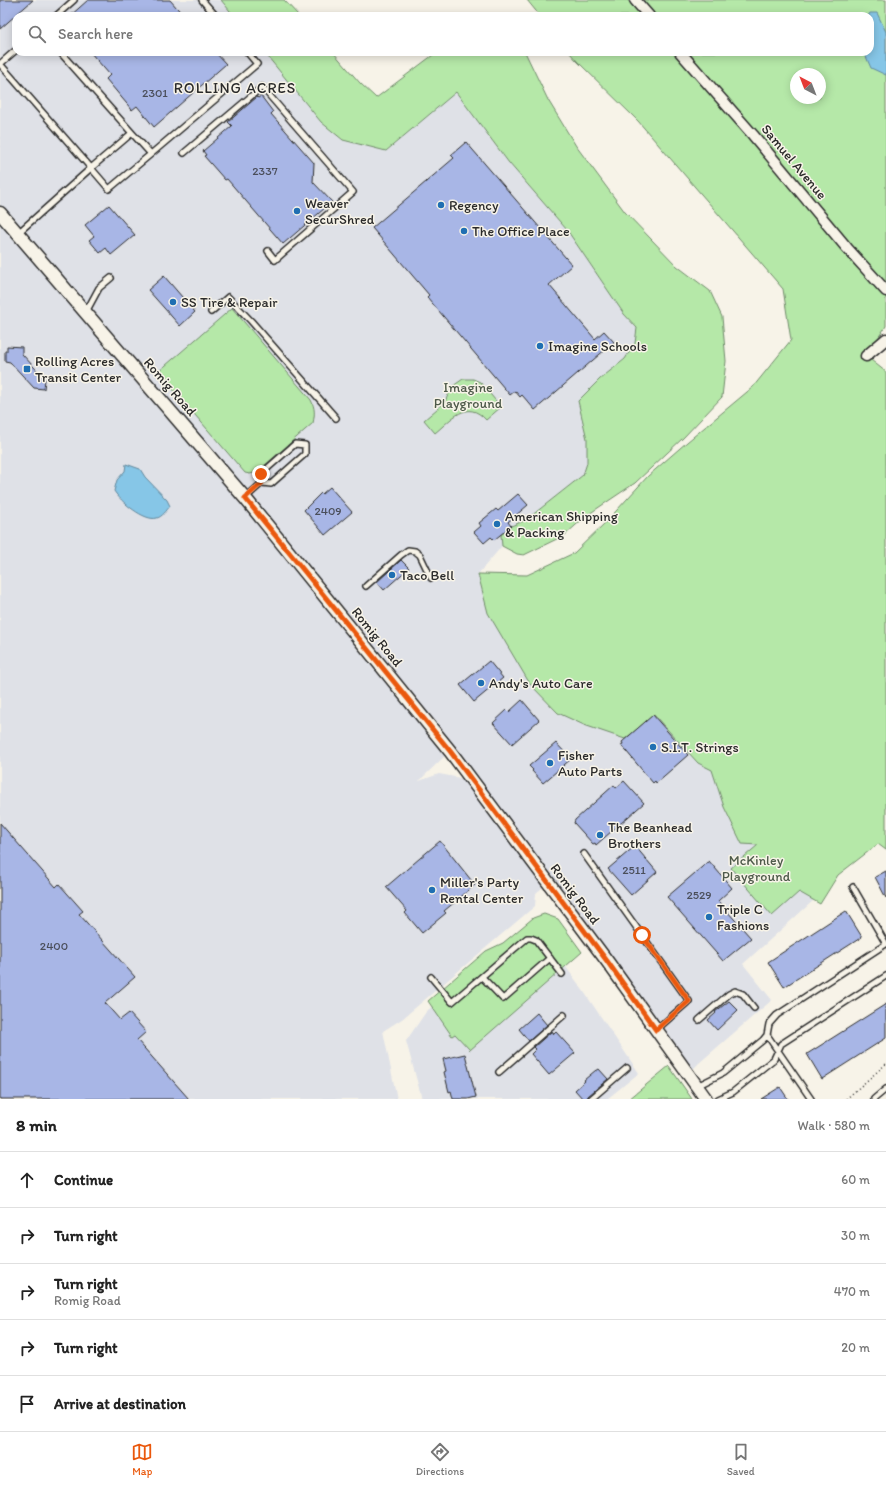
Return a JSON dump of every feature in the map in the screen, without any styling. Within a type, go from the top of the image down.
[{"type":"street","points":[[636,0],[646,12]]},
{"type":"street","name":"Samuel Avenue","points":[[684,56],[753,135],[847,248],[886,291]]},
{"type":"street","name":"Romig Road","points":[[0,213],[245,498],[450,751],[607,961],[706,1099]]},
{"type":"street","points":[[866,356],[886,339]]},
{"type":"lane","points":[[60,12],[74,0]]},
{"type":"lane","points":[[202,0],[212,12]]},
{"type":"lane","points":[[12,54],[0,64],[109,189],[257,64],[250,56]]},
{"type":"lane","points":[[64,56],[150,154]]},
{"type":"lane","points":[[184,153],[262,87],[353,192],[275,260],[268,252]]},
{"type":"lane","points":[[18,233],[132,133]]},
{"type":"lane","points":[[85,312],[99,288],[111,278]]},
{"type":"lane","points":[[211,312],[228,297],[336,418]]},
{"type":"lane","points":[[245,498],[262,483],[271,484],[305,454],[304,445],[296,444],[261,474],[262,483]]},
{"type":"lane","points":[[366,586],[408,550],[415,551],[420,555],[431,578]]},
{"type":"lane","points":[[584,854],[689,1001],[656,1030]]},
{"type":"lane","points":[[696,1086],[723,1073],[767,1035],[769,1024],[777,1015],[886,944],[853,887]]},
{"type":"lane","points":[[431,977],[452,1002],[526,938],[536,940],[562,974]]},
{"type":"lane","points":[[482,977],[503,999],[550,958]]},
{"type":"lane","points":[[718,1099],[733,1092],[774,1059],[781,1044],[886,976]]},
{"type":"lane","points":[[699,1020],[729,994],[736,991],[743,994],[754,1008]]},
{"type":"lane","points":[[499,1072],[564,1015]]},
{"type":"lane","points":[[767,1035],[811,1099]]},
{"type":"lane","points":[[591,1099],[627,1068]]},
{"type":"lane","points":[[874,1099],[886,1089]]},
{"type":"path","points":[[846,1099],[886,1064]]},
{"type":"shaded area","points":[[0,0],[221,0],[231,12],[12,12],[12,56],[267,56],[321,122],[343,140],[386,151],[456,92],[509,163],[567,230],[624,314],[637,328],[635,343],[625,359],[600,379],[579,401],[587,439],[587,463],[583,475],[526,520],[511,526],[501,535],[502,546],[478,574],[488,613],[660,706],[712,770],[724,807],[742,844],[759,845],[814,900],[743,964],[772,1000],[688,1074],[548,883],[536,893],[535,906],[402,1019],[383,1031],[397,1099],[0,1099]],"holes":[[[450,751],[471,780],[439,774],[419,781]]]},
{"type":"shaded area","points":[[533,923],[580,986],[639,1073],[607,1099],[422,1099],[406,1041],[426,1012],[492,950]]},
{"type":"green space","points":[[221,0],[284,0],[295,12],[231,12]]},
{"type":"green space","name":"McKinley Playground","points":[[527,0],[886,0],[886,326],[866,356],[886,372],[886,850],[878,844],[838,875],[820,904],[799,892],[772,916],[731,868],[758,845],[742,844],[724,807],[712,770],[698,763],[654,715],[625,739],[584,725],[558,713],[530,684],[488,613],[478,574],[527,575],[574,553],[607,521],[648,476],[753,387],[791,340],[783,289],[638,121],[573,56],[874,56],[874,12],[537,12]]},
{"type":"green space","points":[[267,56],[336,56],[360,83],[376,98],[432,56],[527,56],[548,100],[576,146],[625,212],[677,266],[710,291],[722,317],[726,361],[722,397],[683,438],[635,483],[586,516],[565,535],[524,555],[517,554],[502,546],[501,535],[511,526],[526,520],[583,475],[587,463],[587,439],[578,401],[600,379],[625,359],[635,343],[637,328],[624,314],[567,230],[509,163],[456,92],[386,151],[343,140],[321,122]]},
{"type":"green space","points":[[232,308],[311,400],[314,411],[313,423],[257,472],[250,474],[245,473],[158,372]]},
{"type":"green space","name":"Imagine Playground","points":[[463,379],[473,379],[480,382],[501,407],[486,420],[479,414],[472,411],[459,413],[435,433],[424,420],[444,403],[453,386]]},
{"type":"green space","points":[[544,914],[558,919],[582,952],[470,1050],[455,1034],[452,1036],[428,1001],[486,951],[503,943],[533,918]]},
{"type":"green space","points":[[669,1066],[692,1099],[629,1099]]},
{"type":"water","points":[[874,13],[877,13],[886,32],[886,75],[871,68],[866,56],[874,56]]},
{"type":"water","points":[[126,464],[140,469],[145,477],[167,500],[170,506],[161,516],[152,518],[140,514],[127,505],[114,491],[117,480],[125,471]]},
{"type":"building","points":[[0,0],[33,0],[19,12],[12,12],[12,18],[0,29]]},
{"type":"building","points":[[88,0],[170,0],[180,12],[74,12]]},
{"type":"building","points":[[93,56],[219,56],[226,64],[154,127],[137,106],[132,110],[106,79],[110,75]]},
{"type":"building","points":[[261,96],[273,112],[271,114],[314,163],[313,182],[332,202],[283,244],[227,179],[225,180],[204,156],[206,155],[203,151],[232,126],[228,122],[257,97],[258,98]]},
{"type":"building","points":[[466,142],[572,265],[549,285],[595,339],[604,331],[614,342],[535,410],[522,395],[520,397],[515,391],[510,395],[427,297],[429,295],[372,228],[454,158],[451,155]]},
{"type":"building","points":[[109,205],[135,235],[111,255],[106,248],[100,253],[89,240],[94,236],[85,225]]},
{"type":"building","points":[[164,276],[195,312],[180,326],[148,290]]},
{"type":"building","points":[[7,346],[22,347],[22,354],[45,379],[44,389],[34,388],[10,362],[5,361],[5,351],[7,351]]},
{"type":"building","points":[[330,487],[352,512],[325,535],[304,510],[321,493],[322,494]]},
{"type":"building","points":[[518,494],[528,505],[508,522],[511,526],[494,540],[491,537],[484,543],[474,532],[481,526],[479,523],[496,509],[498,511]]},
{"type":"building","points":[[401,560],[409,568],[384,590],[377,582]]},
{"type":"building","points":[[489,661],[503,678],[474,702],[460,685]]},
{"type":"building","points":[[522,700],[539,720],[512,744],[493,723],[507,710],[509,712]]},
{"type":"building","points":[[653,715],[688,755],[656,783],[655,781],[653,783],[621,745],[623,744],[622,742]]},
{"type":"building","points":[[556,743],[571,759],[543,783],[529,766]]},
{"type":"building","points":[[624,781],[644,803],[596,845],[595,843],[593,844],[574,823],[575,820],[614,785],[616,788]]},
{"type":"building","points":[[0,823],[56,887],[59,884],[83,911],[79,914],[135,977],[105,1003],[120,1020],[129,1013],[146,1032],[137,1040],[189,1099],[0,1099]]},
{"type":"building","points":[[440,841],[475,885],[444,911],[446,913],[422,933],[405,913],[407,911],[386,887]]},
{"type":"building","points":[[635,846],[657,872],[631,895],[608,869]]},
{"type":"building","points":[[709,861],[732,888],[718,901],[751,938],[723,961],[667,897]]},
{"type":"building","points":[[886,871],[886,898],[875,877]]},
{"type":"building","points":[[846,911],[862,937],[784,987],[768,962]]},
{"type":"building","points":[[729,1001],[738,1010],[717,1030],[708,1020],[716,1013],[715,1012]]},
{"type":"building","points":[[886,1004],[886,1038],[822,1079],[807,1054]]},
{"type":"building","points":[[537,1013],[547,1025],[529,1041],[519,1029]]},
{"type":"building","points":[[552,1031],[554,1034],[556,1032],[575,1053],[549,1075],[531,1054],[536,1049],[534,1047]]},
{"type":"building","points":[[465,1054],[476,1097],[468,1099],[453,1099],[451,1091],[449,1092],[444,1072],[446,1071],[443,1059]]},
{"type":"building","points":[[599,1069],[608,1079],[588,1096],[587,1099],[583,1099],[575,1090],[585,1081],[584,1080]]},
{"type":"building","points":[[780,1087],[788,1099],[761,1099]]},
{"type":"place","name":"Regency","points":[[441,205]]},
{"type":"place","name":"Weaver SecurShred","points":[[297,211]]},
{"type":"place","name":"The Office Place","points":[[464,231]]},
{"type":"place","name":"SS Tire & Repair","points":[[173,302]]},
{"type":"place","name":"Imagine Schools","points":[[540,346]]},
{"type":"place","name":"Rolling Acres Transit Center","points":[[27,369]]},
{"type":"place","name":"American Shipping & Packing","points":[[497,524]]},
{"type":"place","name":"Taco Bell","points":[[392,575]]},
{"type":"place","name":"Andy's Auto Care","points":[[481,683]]},
{"type":"place","name":"S.I.T. Strings","points":[[653,747]]},
{"type":"place","name":"Fisher Auto Parts","points":[[550,763]]},
{"type":"place","name":"The Beanhead Brothers","points":[[600,835]]},
{"type":"place","name":"Miller's Party Rental Center","points":[[432,890]]},
{"type":"place","name":"Triple C Fashions","points":[[709,917]]},
{"type":"district","name":"ROLLING ACRES","points":[[235,88]]},
{"type":"route","points":[[261,474],[262,483],[245,498],[450,751],[607,961],[656,1030],[689,1001],[642,935]]}]
